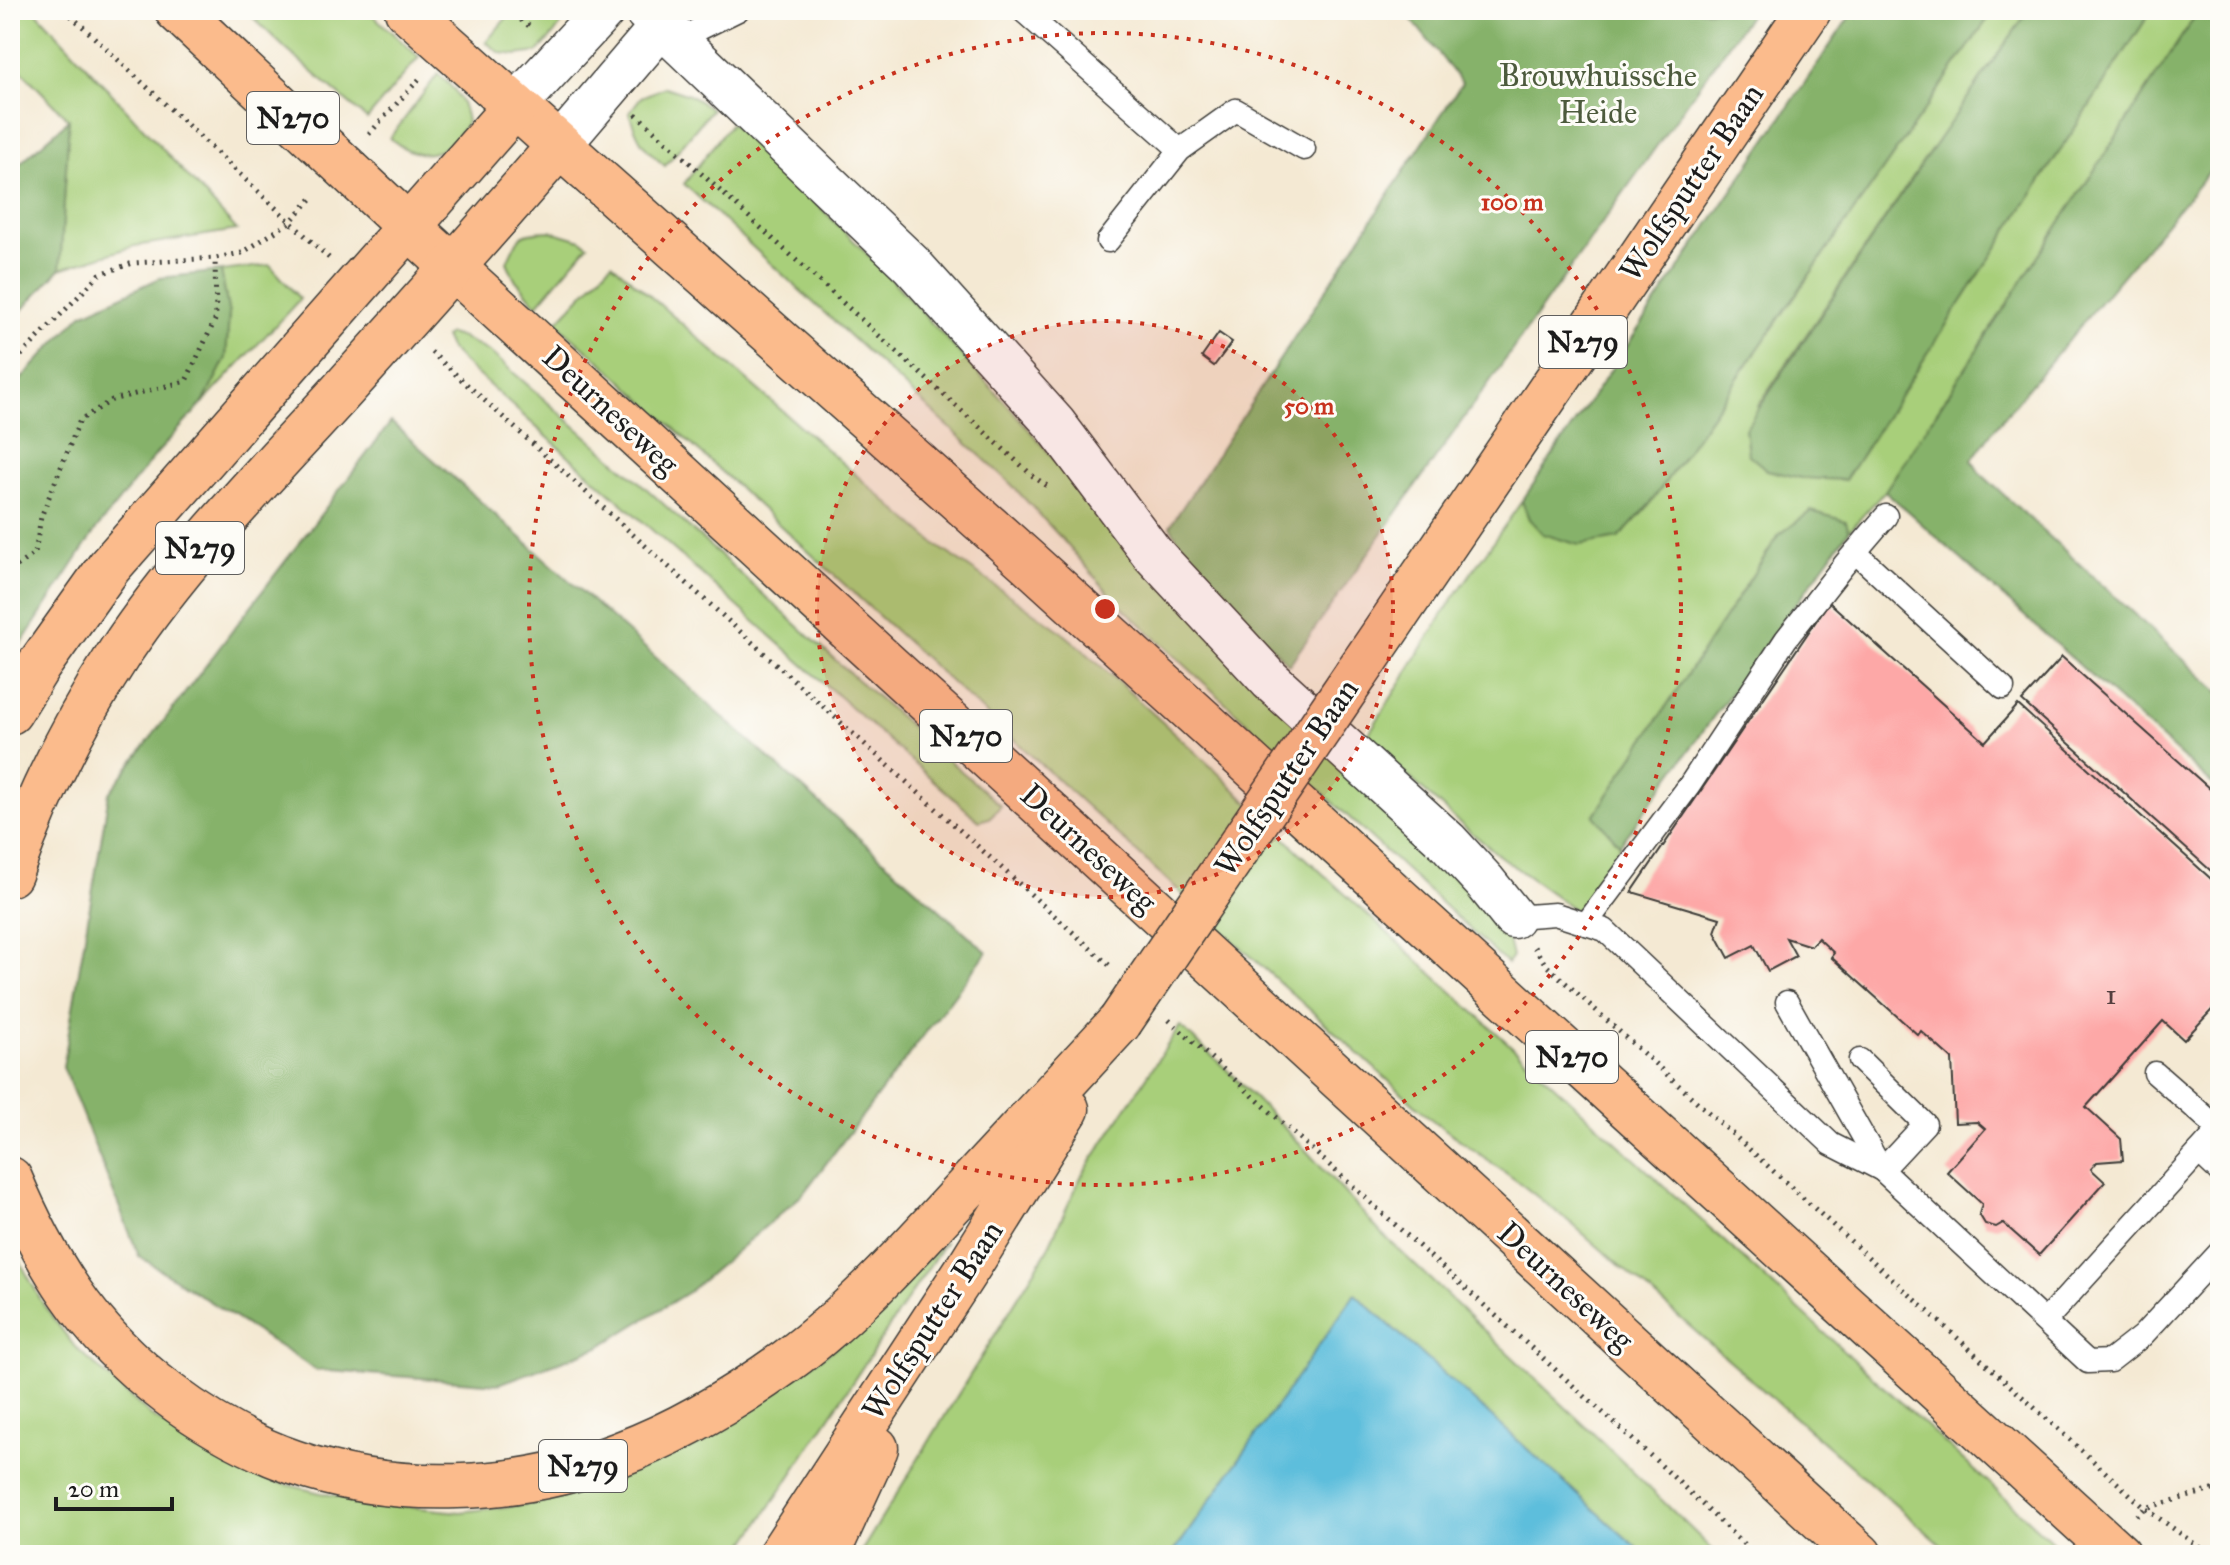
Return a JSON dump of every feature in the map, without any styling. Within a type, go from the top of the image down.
[{"type":"main road","name":"Deurneseweg","points":[[177,10],[408,226],[1860,1555]]},
{"type":"main road","name":"N270","points":[[407,10],[1037,570],[2119,1555]]},
{"type":"main road","name":"Wolfsputter Baan","points":[[780,1555],[971,1263],[1120,1022],[1809,10]]},
{"type":"main road","points":[[408,226],[515,106]]},
{"type":"main road","points":[[454,266],[559,146]]},
{"type":"main road","name":"N279","points":[[10,712],[39,665],[109,567],[408,226]]},
{"type":"main road","name":"N279","points":[[10,874],[41,797],[66,746],[120,651],[201,547],[454,266]]},
{"type":"main road","name":"N279","points":[[10,1179],[25,1216],[48,1256],[71,1294],[101,1331],[135,1366],[173,1397],[216,1425],[294,1463],[348,1477],[406,1485],[461,1486],[514,1481],[565,1471],[620,1454],[712,1408],[754,1384],[790,1358],[828,1328],[917,1241],[1120,1022]]},
{"type":"main road","name":"N279","points":[[827,1555],[880,1440],[971,1263]]},
{"type":"street","points":[[515,106],[604,10]]},
{"type":"street","points":[[559,146],[661,25],[911,264],[1055,424],[1152,553],[1270,680],[1448,842],[1513,917]]},
{"type":"lane","points":[[661,25],[738,10]]},
{"type":"lane","points":[[1022,10],[1180,150]]},
{"type":"lane","points":[[1108,241],[1180,150],[1236,110],[1304,149]]},
{"type":"lane","points":[[1586,924],[1689,786],[1786,639],[1886,516]]},
{"type":"lane","points":[[1855,552],[2003,688]]},
{"type":"lane","points":[[1513,917],[1555,914],[1605,930],[1831,1144],[1882,1170],[2088,1362],[2110,1361],[2142,1336],[2220,1252]]},
{"type":"lane","points":[[1787,1002],[1882,1170]]},
{"type":"lane","points":[[1860,1060],[1925,1124],[1882,1170]]},
{"type":"lane","points":[[2045,1321],[2220,1129],[2155,1073]]},
{"type":"lane","points":[[2199,1152],[2220,1172]]},
{"type":"path","points":[[65,10],[358,284]]},
{"type":"path","points":[[508,10],[565,54]]},
{"type":"path","points":[[10,367],[100,274],[133,263],[215,258],[242,253],[290,222],[449,46]]},
{"type":"path","points":[[607,88],[1034,477],[1058,494]]},
{"type":"path","points":[[10,571],[35,553],[41,517],[80,420],[112,400],[186,381],[216,318],[215,258]]},
{"type":"path","points":[[401,324],[1109,965]]},
{"type":"path","points":[[1513,917],[1546,965],[2145,1508],[2210,1555]]},
{"type":"path","points":[[1168,1019],[1663,1467],[1755,1555]]},
{"type":"path","points":[[2145,1508],[2220,1488]]},
{"type":"green space","points":[[10,10],[35,10],[237,230],[135,246],[60,269],[69,120],[10,59]]},
{"type":"green space","points":[[245,10],[367,10],[419,57],[367,119]]},
{"type":"green space","points":[[513,10],[571,10],[538,52],[517,55],[500,53],[486,42]]},
{"type":"green space","name":"Brouwhuissche Heide","points":[[1419,10],[1753,10],[1289,665],[1195,569],[1170,526],[1462,83],[1412,20]]},
{"type":"green space","points":[[1854,10],[1994,10],[1650,504],[1619,538],[1579,545],[1543,534],[1529,519],[1522,501]]},
{"type":"green space","points":[[1994,10],[2029,10],[1758,406],[1845,480],[2152,10],[2199,10],[1885,491],[1849,531],[1845,521],[1811,511],[1779,535],[1595,815],[1620,845],[1579,913],[1501,857],[1366,738],[1450,603],[1522,501],[1529,519],[1619,538],[1650,504]]},
{"type":"green space","points":[[2029,10],[2152,10],[1845,480],[1801,478],[1767,470],[1748,454],[1745,429],[1925,159]]},
{"type":"green space","points":[[2199,10],[2220,10],[2220,159],[1994,429],[1972,460],[1979,472],[2220,693],[2220,791],[1885,491]]},
{"type":"green space","points":[[438,74],[458,95],[467,122],[442,149],[423,154],[412,152],[390,138]]},
{"type":"green space","points":[[665,87],[689,95],[712,109],[665,166],[642,143],[629,113],[641,97]]},
{"type":"green space","points":[[69,120],[60,269],[10,323],[10,172]]},
{"type":"green space","points":[[731,123],[880,267],[1013,411],[1153,574],[1491,914],[1508,940],[1512,957],[1507,964],[1116,601],[1009,482],[684,184]]},
{"type":"green space","points":[[551,231],[588,245],[537,305],[514,278],[507,262],[522,236]]},
{"type":"green space","points":[[612,263],[939,547],[1081,648],[1297,850],[2067,1555],[1953,1555],[1572,1224],[1431,1119],[556,323]]},
{"type":"green space","points":[[270,265],[300,299],[203,403],[226,357],[229,315],[221,271]]},
{"type":"green space","points":[[221,271],[229,315],[226,358],[203,403],[158,452],[95,531],[10,661],[10,391],[82,314],[160,278]]},
{"type":"green space","points":[[449,334],[491,353],[1001,806],[989,818],[979,821],[462,361],[449,348],[444,337]]},
{"type":"green space","points":[[391,422],[987,952],[802,1195],[690,1291],[599,1347],[499,1384],[316,1370],[139,1256],[63,1067],[109,793]]},
{"type":"green space","points":[[1811,511],[1846,521],[1849,531],[1620,845],[1594,816],[1779,535]]},
{"type":"green space","points":[[1180,1026],[1301,1145],[1380,1232],[1718,1555],[1645,1555],[1355,1294],[1172,1555],[859,1555],[1046,1252],[1081,1177]]},
{"type":"green space","points":[[946,1241],[738,1555],[10,1555],[10,1243],[44,1306],[75,1347],[151,1416],[191,1440],[272,1481],[389,1505],[460,1512],[538,1503],[609,1481],[698,1445],[839,1345]]},
{"type":"water","points":[[1355,1294],[1645,1555],[1172,1555]]},
{"type":"building","points":[[1219,333],[1232,342],[1214,366],[1202,357]]},
{"type":"building","points":[[1829,602],[1985,742],[2018,705],[2220,887],[2220,1001],[2184,1040],[2163,1021],[2086,1107],[2121,1139],[2123,1160],[2097,1162],[2091,1169],[2105,1182],[2039,1255],[2003,1223],[1996,1227],[1985,1224],[1979,1214],[1982,1204],[1947,1172],[1985,1129],[1977,1122],[1955,1123],[1952,1059],[1921,1031],[1918,1035],[1831,957],[1834,953],[1818,938],[1811,946],[1786,938],[1796,956],[1768,971],[1754,945],[1729,958],[1715,932],[1720,918],[1632,892]]},
{"type":"building","points":[[2062,657],[2220,798],[2220,879],[2022,701]]}]
